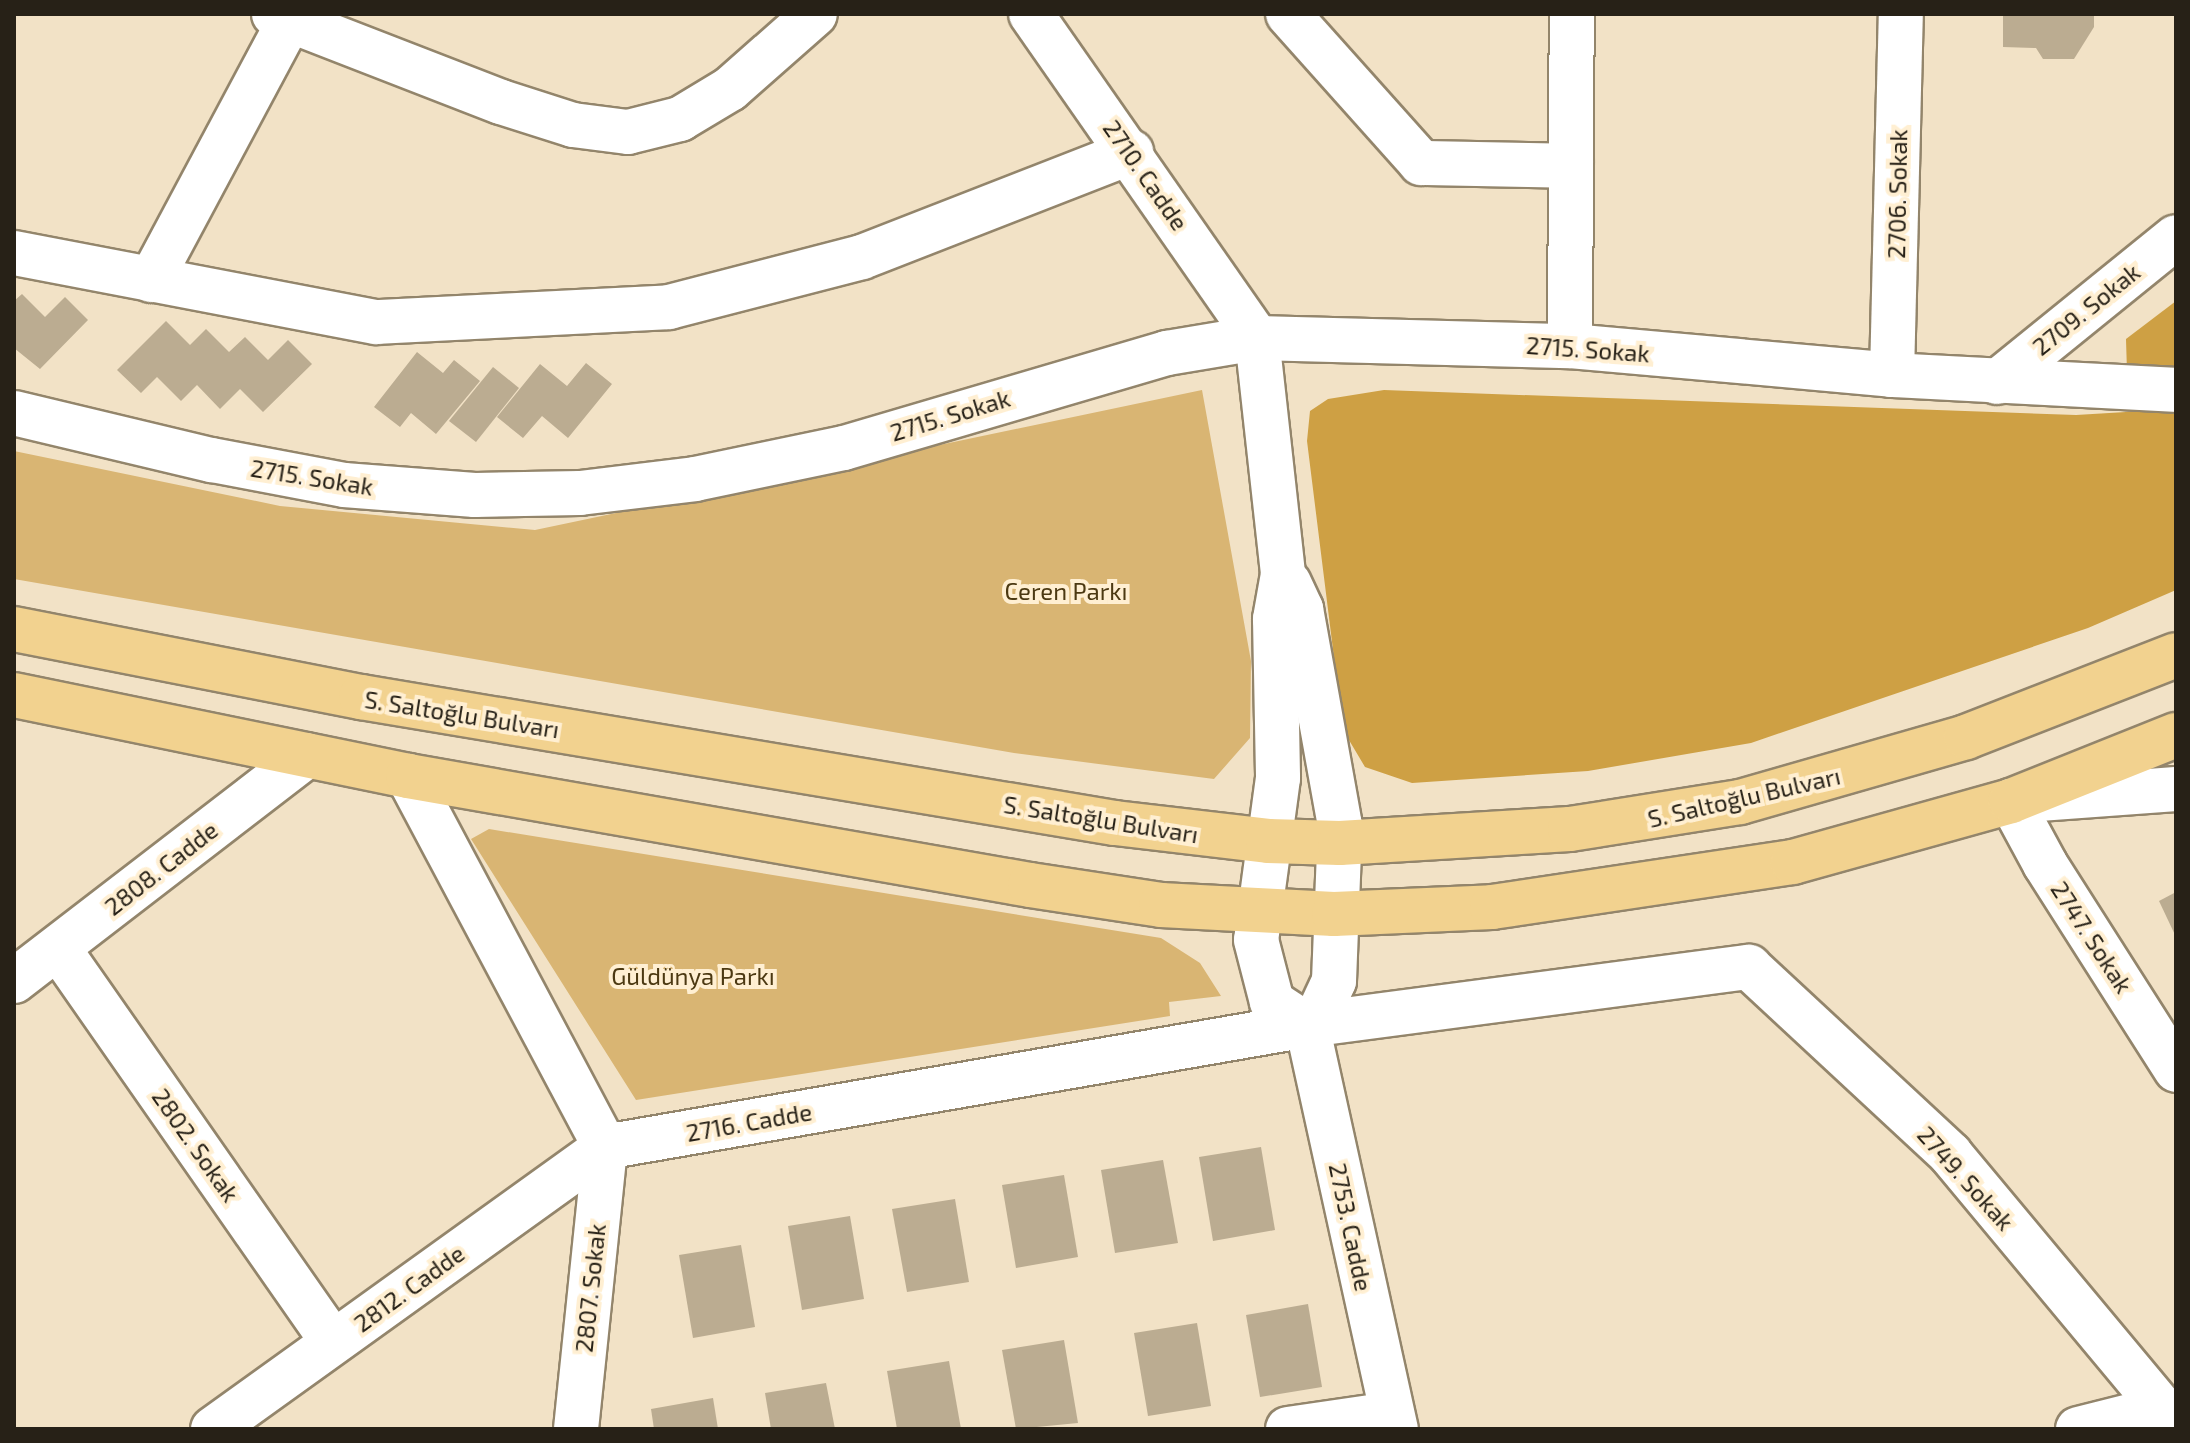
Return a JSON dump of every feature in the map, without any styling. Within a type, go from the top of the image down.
[{"type":"main road","name":"S. Saltoğlu Bulvarı","points":[[14,629],[361,697],[1100,820],[1268,841],[1340,843],[1570,829],[1740,802],[1966,737],[2176,655]]},
{"type":"main road","points":[[14,695],[408,776],[1030,885],[1161,905],[1334,914],[1492,907],[1719,877],[1861,847],[2011,801],[2176,735]]},
{"type":"street","points":[[151,280],[282,17],[501,102],[573,125],[628,132],[680,119],[730,89],[815,14]]},
{"type":"street","name":"2710. Cadde","points":[[1031,14],[1131,152],[1257,338]]},
{"type":"street","points":[[1288,14],[1421,163],[1571,166]]},
{"type":"street","points":[[1570,346],[1572,14]]},
{"type":"street","name":"2706. Sokak","points":[[1892,375],[1901,14]]},
{"type":"street","points":[[14,253],[377,322],[669,307],[862,257],[1131,152]]},
{"type":"street","name":"2709. Sokak","points":[[1997,382],[2176,237]]},
{"type":"street","points":[[1257,338],[1283,574],[1275,619],[1278,778],[1256,911],[1265,985],[1272,1002],[1307,1025],[1332,994],[1340,843],[1338,802],[1301,609],[1283,574]]},
{"type":"street","name":"2715. Sokak","points":[[14,413],[212,460],[344,485],[475,495],[580,493],[695,479],[844,448],[1167,353],[1257,338],[1570,346],[1892,375],[2176,390]]},
{"type":"street","name":"2808. Cadde","points":[[14,981],[307,755]]},
{"type":"street","points":[[408,776],[605,1147]]},
{"type":"street","points":[[2011,801],[2176,789]]},
{"type":"street","name":"2747. Sokak","points":[[2011,801],[2045,864],[2176,1070]]},
{"type":"street","name":"2802. Sokak","points":[[58,948],[333,1342]]},
{"type":"street","name":"2716. Cadde","points":[[605,1147],[1307,1025],[1749,967]]},
{"type":"street","name":"2749. Sokak","points":[[1749,967],[1950,1154],[2164,1419]]},
{"type":"street","name":"2753. Cadde","points":[[1307,1025],[1394,1421]]},
{"type":"street","name":"2812. Cadde","points":[[213,1429],[605,1147]]},
{"type":"street","name":"2807. Sokak","points":[[576,1429],[605,1147]]},
{"type":"street","points":[[2078,1429],[2164,1419]]},
{"type":"street","points":[[1288,1429],[1394,1421]]},
{"type":"green space","name":"Ceren Parkı","points":[[1202,390],[1251,661],[1250,738],[1214,779],[1014,753],[14,579],[14,451],[280,506],[535,530]]},
{"type":"green space","name":"Güldünya Parkı","points":[[489,829],[1161,938],[1200,963],[1221,996],[1169,1002],[1170,1016],[636,1100],[471,839]]},
{"type":"shaded area","points":[[2176,301],[2176,376],[2127,372],[2126,339]]},
{"type":"shaded area","points":[[1384,390],[2076,415],[2176,409],[2176,590],[2088,628],[1751,743],[1588,771],[1412,783],[1365,767],[1343,730],[1307,441],[1310,411],[1328,399]]},
{"type":"building","points":[[2003,14],[2094,14],[2094,27],[2074,59],[2043,59],[2036,48],[2003,47]]},
{"type":"building","points":[[22,294],[45,317],[65,297],[88,320],[40,369],[14,348],[14,301]]},
{"type":"building","points":[[166,321],[190,345],[206,329],[229,352],[245,337],[268,360],[288,340],[312,364],[263,412],[240,389],[220,409],[197,385],[181,401],[157,377],[141,393],[117,370]]},
{"type":"building","points":[[417,352],[443,373],[454,360],[480,381],[436,434],[411,413],[400,427],[374,407]]},
{"type":"building","points":[[586,363],[612,384],[568,438],[542,416],[523,438],[497,417],[540,364],[567,386]]},
{"type":"building","points":[[493,367],[519,388],[476,442],[449,421]]},
{"type":"building","points":[[2176,892],[2176,937],[2159,901]]},
{"type":"building","points":[[1261,1147],[1275,1230],[1213,1241],[1199,1157]]},
{"type":"building","points":[[1163,1160],[1178,1243],[1115,1253],[1101,1170]]},
{"type":"building","points":[[1064,1175],[1078,1257],[1016,1268],[1002,1185]]},
{"type":"building","points":[[955,1199],[969,1282],[907,1292],[892,1209]]},
{"type":"building","points":[[850,1216],[864,1299],[802,1310],[788,1226]]},
{"type":"building","points":[[741,1245],[755,1327],[693,1338],[679,1255]]},
{"type":"building","points":[[1308,1304],[1322,1387],[1260,1397],[1246,1315]]},
{"type":"building","points":[[1197,1323],[1211,1406],[1148,1416],[1134,1333]]},
{"type":"building","points":[[1064,1340],[1078,1423],[1016,1429],[1002,1350]]},
{"type":"building","points":[[949,1361],[961,1429],[897,1429],[887,1371]]},
{"type":"building","points":[[826,1383],[835,1429],[771,1429],[765,1393]]},
{"type":"building","points":[[713,1398],[718,1429],[654,1429],[651,1409]]}]
